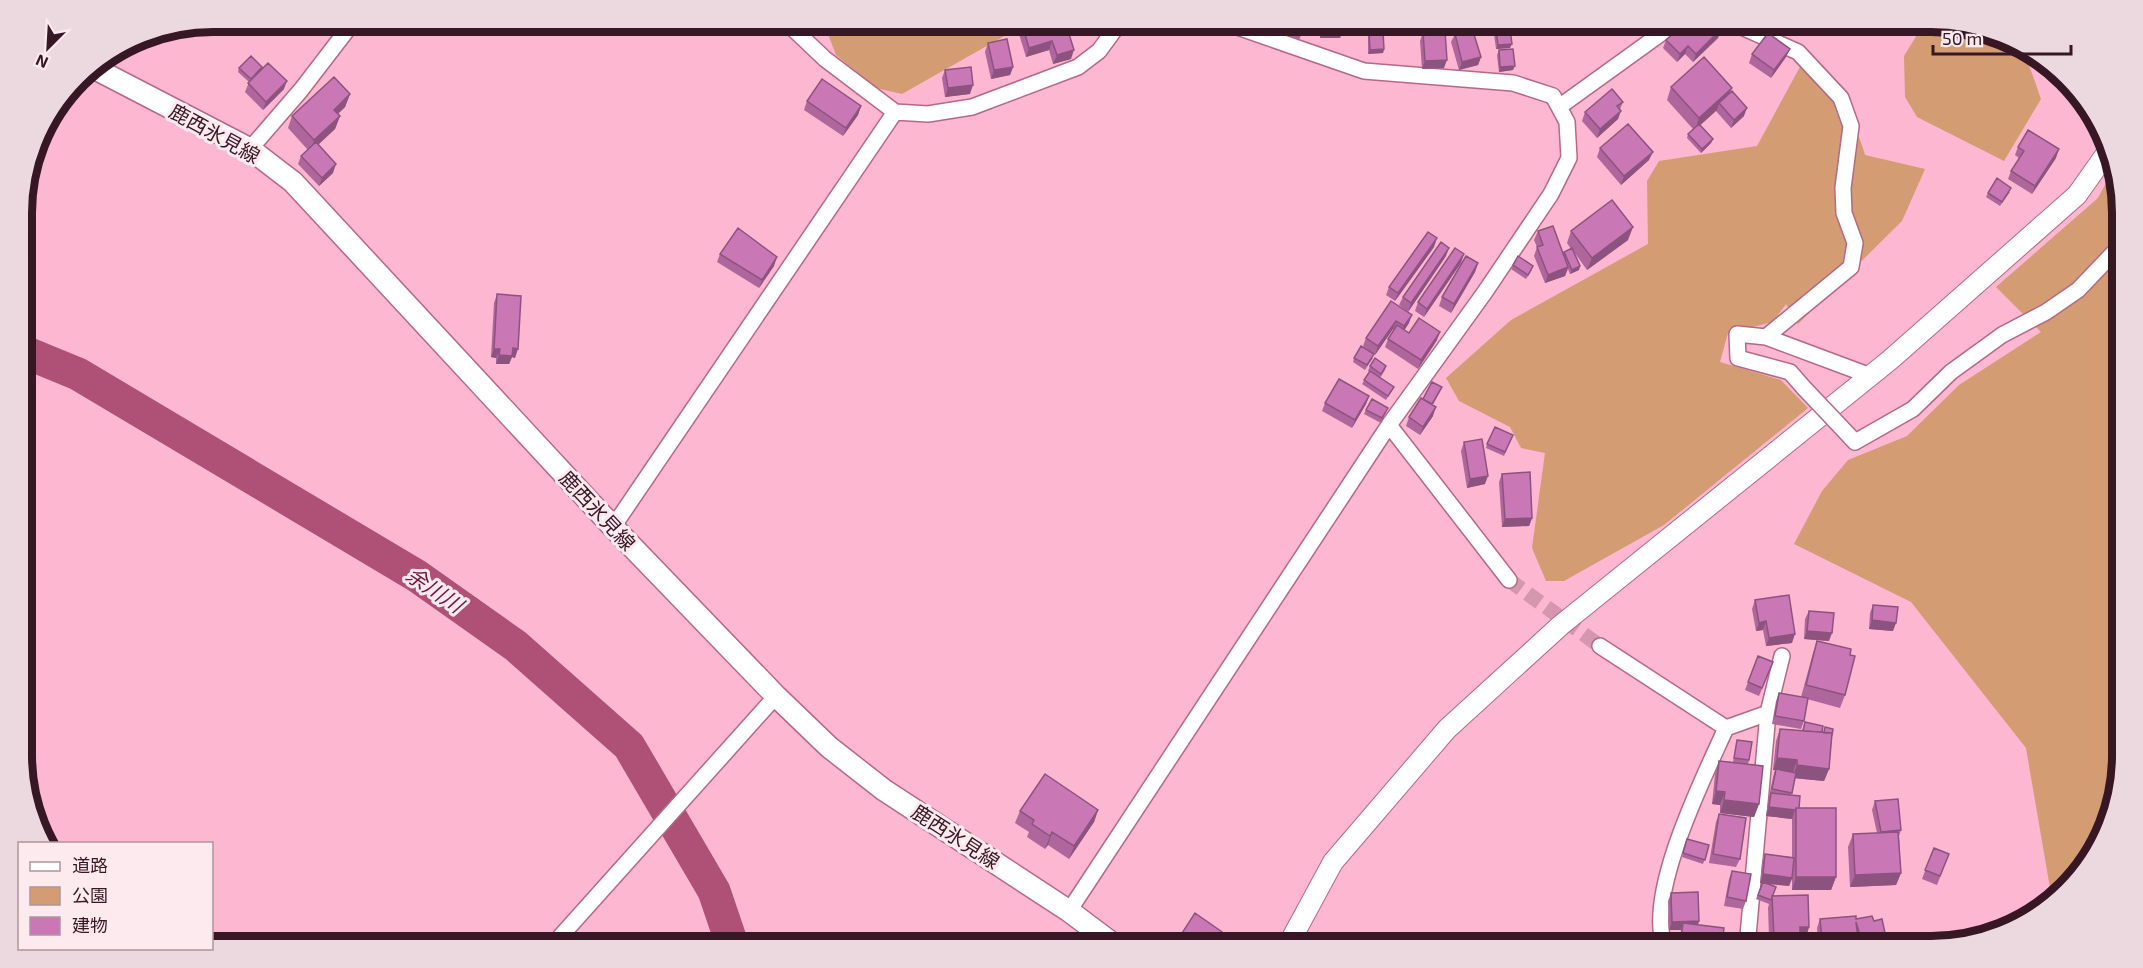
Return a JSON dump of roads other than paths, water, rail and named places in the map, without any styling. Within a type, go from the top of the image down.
[{"type":"main road","name":"鹿西氷見線","points":[[100,71],[250,149],[293,182],[613,527],[776,696],[829,747],[884,790],[1069,911],[1102,936]]},
{"type":"street","points":[[250,149],[301,90],[346,32]]},
{"type":"street","points":[[797,32],[825,59],[895,112],[928,114],[972,107],[1048,81],[1078,68],[1099,51],[1113,32]]},
{"type":"street","points":[[1069,911],[1389,425],[1551,194],[1569,158],[1567,122],[1553,96],[1513,83],[1364,70],[1252,32]]},
{"type":"street","points":[[1559,107],[1663,32]]},
{"type":"street","points":[[1753,32],[1798,52],[1841,98],[1851,126],[1843,188],[1844,213],[1855,243],[1851,267],[1766,337]]},
{"type":"street","points":[[613,527],[895,112]]},
{"type":"street","points":[[1293,936],[1333,862],[1447,729],[1561,626],[1868,375],[1890,360],[2077,195],[2103,159]]},
{"type":"street","points":[[1868,375],[1766,337],[1737,334],[1738,358],[1790,372],[1855,442],[1912,409],[1952,372],[2002,335],[2046,312],[2078,290],[2112,254]]},
{"type":"street","points":[[1389,425],[1509,580]]},
{"type":"street","points":[[1600,646],[1726,728]]},
{"type":"street","points":[[1748,936],[1768,712],[1782,656]]},
{"type":"street","points":[[561,936],[691,788],[776,696]]},
{"type":"street","points":[[1663,936],[1659,910],[1668,876],[1690,808],[1726,728],[1768,712]]},
{"type":"waterway","name":"余川川","points":[[32,355],[78,374],[417,576],[516,646],[629,746],[714,891],[729,936]]},
{"type":"tunnel","points":[[1509,580],[1600,646]]}]
